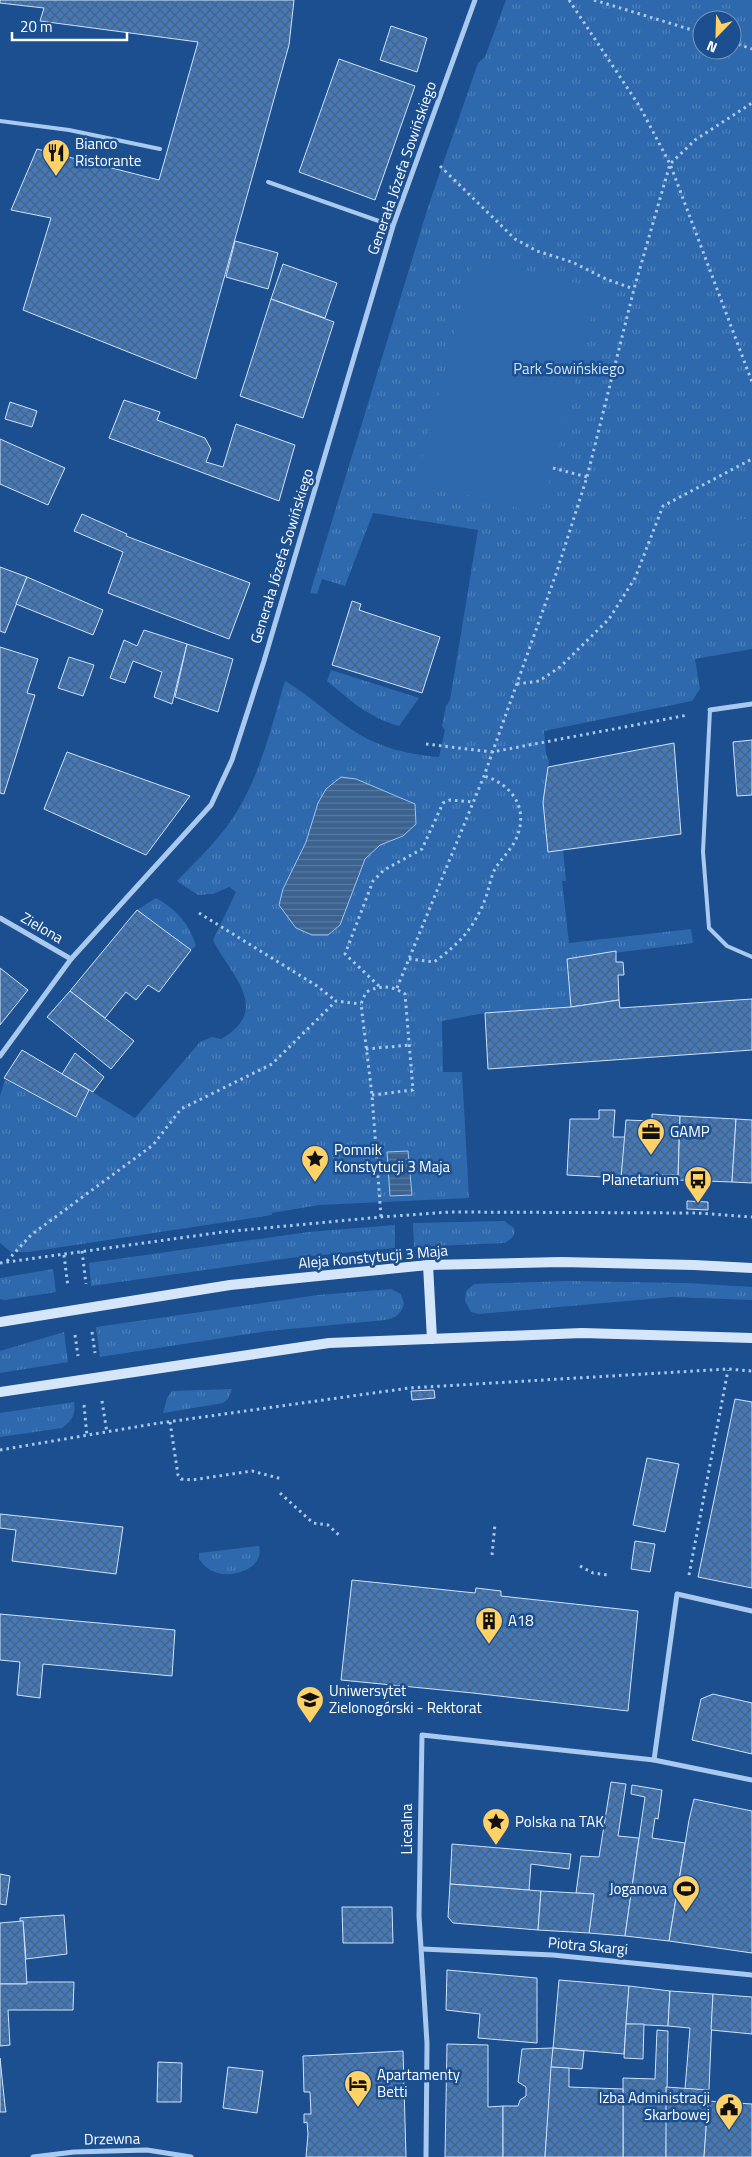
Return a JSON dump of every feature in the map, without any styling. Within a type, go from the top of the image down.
[{"type":"main road","name":"Aleja Konstytucji 3 Maja","points":[[1,1320],[230,1285],[428,1266],[561,1262],[752,1268]]},
{"type":"main road","points":[[428,1266],[432,1340]]},
{"type":"main road","points":[[0,1392],[329,1343],[582,1333],[752,1338]]},
{"type":"street","name":"Generała Józefa Sowińskiego","points":[[0,1056],[70,959],[211,805],[232,760],[266,653],[393,226],[475,0]]},
{"type":"street","points":[[710,710],[752,704]]},
{"type":"street","name":"Zielona","points":[[0,918],[70,959]]},
{"type":"street","points":[[654,1760],[677,1594],[752,1611]]},
{"type":"street","name":"Licealna","points":[[426,2157],[427,2043],[419,1907],[422,1735],[654,1760],[752,1780]]},
{"type":"street","name":"Piotra Skargi","points":[[422,1949],[553,1955],[752,1975]]},
{"type":"street","name":"Drzewna","points":[[33,2157],[74,2152],[147,2150],[191,2157]]},
{"type":"lane","points":[[0,121],[69,130],[160,149]]},
{"type":"lane","points":[[268,182],[393,226]]},
{"type":"lane","points":[[710,710],[703,852],[709,928],[728,946],[752,957]]},
{"type":"path","points":[[569,0],[640,107],[670,164],[752,382]]},
{"type":"path","points":[[594,0],[692,30]]},
{"type":"path","points":[[396,988],[484,776],[587,477],[634,289],[670,164],[696,140],[752,103]]},
{"type":"path","points":[[422,148],[515,239],[537,251],[572,262],[606,279],[634,289]]},
{"type":"path","points":[[517,684],[539,681],[560,667],[609,619],[635,578],[663,506],[752,459]]},
{"type":"path","points":[[552,468],[587,477]]},
{"type":"path","points":[[426,744],[492,752],[710,710]]},
{"type":"path","points":[[409,958],[434,962],[452,950],[466,935],[484,903],[494,870],[515,842],[521,824],[519,808],[512,792],[498,780],[484,776]]},
{"type":"path","points":[[378,986],[345,954],[373,881],[384,870],[422,849],[443,804],[450,800],[474,802]]},
{"type":"path","points":[[199,913],[317,986],[336,1001],[361,1004]]},
{"type":"path","points":[[372,1094],[414,1090],[405,994],[396,988],[378,986],[366,992],[361,1004],[372,1094],[381,1216]]},
{"type":"path","points":[[6,1262],[31,1235],[153,1145],[181,1109],[272,1064],[336,1001]]},
{"type":"path","points":[[366,1048],[410,1045]]},
{"type":"path","points":[[0,1263],[223,1232],[381,1216],[478,1212],[697,1213],[752,1217]]},
{"type":"path","points":[[82,1251],[107,1433]]},
{"type":"path","points":[[64,1254],[87,1436]]},
{"type":"path","points":[[677,1594],[688,1579],[728,1369]]},
{"type":"path","points":[[0,1450],[170,1422],[409,1388],[728,1369],[752,1371]]},
{"type":"path","points":[[170,1422],[178,1475],[181,1479],[192,1480],[252,1470],[282,1479]]},
{"type":"path","points":[[280,1493],[313,1523],[328,1525],[340,1536]]},
{"type":"path","points":[[492,1555],[495,1524]]},
{"type":"path","points":[[580,1566],[593,1573],[609,1575]]},
{"type":"green space","name":"Park Sowińskiego","points":[[506,0],[752,0],[752,649],[695,659],[700,689],[692,701],[544,731],[546,754],[549,761],[543,802],[548,851],[563,850],[566,881],[562,881],[569,943],[691,929],[693,943],[567,959],[571,1007],[485,1013],[442,1021],[443,1072],[462,1072],[469,1198],[319,1205],[272,1213],[272,1215],[29,1252],[11,1252],[0,1243],[0,1096],[5,1080],[76,1117],[89,1090],[135,1118],[200,1042],[212,1037],[221,1039],[236,1028],[244,1016],[246,1004],[243,991],[213,940],[236,892],[229,887],[213,894],[198,895],[177,881],[226,828],[239,808],[254,778],[266,746],[285,681],[304,693],[348,727],[376,743],[418,755],[439,757],[445,730],[442,726],[446,706],[450,700],[478,530],[373,513],[345,586],[322,579],[317,594],[310,593],[429,204],[478,63],[485,57]]},
{"type":"green space","points":[[474,257],[598,289],[541,514],[416,482]]},
{"type":"green space","points":[[752,518],[752,542],[716,548],[710,524]]},
{"type":"green space","points":[[331,670],[419,698],[399,726],[378,718],[360,708],[327,681]]},
{"type":"green space","points":[[156,898],[176,912],[186,924],[196,946],[191,950],[137,910]]},
{"type":"green space","points":[[504,1221],[514,1228],[514,1233],[504,1243],[414,1247],[413,1223]]},
{"type":"green space","points":[[395,1225],[395,1248],[290,1258],[91,1286],[89,1263],[308,1232]]},
{"type":"green space","points":[[53,1269],[56,1292],[5,1300],[0,1299],[0,1278]]},
{"type":"green space","points":[[568,1281],[686,1283],[752,1287],[752,1300],[672,1297],[479,1314],[471,1312],[465,1301],[466,1291],[474,1284]]},
{"type":"green space","points":[[391,1289],[401,1294],[404,1304],[395,1317],[385,1320],[268,1331],[100,1357],[96,1327],[318,1295]]},
{"type":"green space","points":[[64,1332],[68,1362],[0,1373],[0,1351]]},
{"type":"green space","points":[[232,1389],[228,1399],[223,1403],[163,1413],[167,1398],[172,1391]]},
{"type":"green space","points":[[74,1402],[72,1417],[62,1428],[0,1437],[0,1413]]},
{"type":"green space","points":[[259,1546],[257,1561],[252,1566],[238,1573],[222,1574],[213,1571],[206,1567],[199,1559],[199,1553]]},
{"type":"shaded area","points":[[341,777],[356,779],[415,804],[416,824],[403,836],[380,845],[365,859],[340,925],[328,935],[312,935],[296,928],[279,905],[283,889],[306,842],[318,803],[326,789]]},
{"type":"shaded area","points":[[408,1151],[412,1195],[390,1196],[387,1152]]},
{"type":"building","points":[[0,0],[294,0],[289,45],[196,379],[23,310],[51,218],[11,210],[37,149],[159,180],[198,42],[40,21],[44,8],[0,3]]},
{"type":"building","points":[[391,26],[427,38],[417,72],[380,60]]},
{"type":"building","points":[[339,59],[415,86],[375,200],[299,172]]},
{"type":"building","points":[[235,241],[278,253],[268,289],[226,277]]},
{"type":"building","points":[[283,264],[337,283],[325,318],[271,299]]},
{"type":"building","points":[[271,299],[334,322],[303,418],[240,396]]},
{"type":"building","points":[[124,400],[160,412],[157,420],[205,438],[211,449],[206,462],[223,467],[236,424],[295,445],[279,501],[109,438]]},
{"type":"building","points":[[10,402],[37,411],[32,427],[5,419]]},
{"type":"building","points":[[0,439],[65,468],[48,505],[0,484]]},
{"type":"building","points":[[82,514],[127,534],[126,536],[250,583],[229,639],[108,593],[123,552],[74,531]]},
{"type":"building","points":[[0,567],[27,577],[5,633],[0,631]]},
{"type":"building","points":[[27,577],[103,610],[93,635],[16,604]]},
{"type":"building","points":[[352,601],[361,604],[359,610],[440,637],[422,693],[332,665]]},
{"type":"building","points":[[144,630],[187,644],[172,704],[154,697],[162,672],[133,661],[125,683],[110,678],[124,640],[137,646]]},
{"type":"building","points":[[187,644],[233,659],[218,712],[175,697]]},
{"type":"building","points":[[0,647],[38,659],[27,693],[35,695],[4,794],[0,793]]},
{"type":"building","points":[[69,657],[94,665],[83,696],[58,688]]},
{"type":"building","points":[[752,740],[752,795],[737,796],[733,742]]},
{"type":"building","points":[[674,743],[681,834],[548,852],[543,802],[548,767]]},
{"type":"building","points":[[67,752],[190,796],[146,855],[44,809]]},
{"type":"building","points":[[137,910],[191,950],[159,992],[148,985],[136,1000],[126,992],[105,1018],[70,991]]},
{"type":"building","points":[[616,951],[616,962],[623,962],[624,975],[618,975],[619,1000],[571,1007],[567,959]]},
{"type":"building","points":[[0,968],[28,990],[0,1025]]},
{"type":"building","points":[[70,991],[134,1041],[111,1069],[47,1017]]},
{"type":"building","points":[[752,999],[752,1050],[488,1069],[485,1013],[571,1007],[619,1000],[620,1008]]},
{"type":"building","points":[[22,1050],[89,1090],[76,1117],[4,1078]]},
{"type":"building","points":[[75,1053],[104,1077],[93,1092],[62,1074]]},
{"type":"building","points":[[599,1110],[615,1110],[613,1137],[626,1137],[621,1178],[567,1175],[570,1119],[599,1119]]},
{"type":"building","name":"GAMP","points":[[652,1114],[680,1116],[678,1175],[662,1175],[662,1179],[621,1178],[626,1120],[652,1121]]},
{"type":"building","points":[[680,1116],[736,1119],[732,1182],[678,1180]]},
{"type":"building","points":[[736,1119],[752,1120],[752,1183],[732,1182]]},
{"type":"building","points":[[687,1201],[708,1202],[708,1210],[687,1209]]},
{"type":"building","points":[[434,1390],[435,1398],[412,1400],[411,1391]]},
{"type":"building","points":[[735,1399],[752,1402],[752,1588],[698,1577]]},
{"type":"building","points":[[647,1458],[679,1464],[665,1532],[633,1525]]},
{"type":"building","points":[[0,1514],[123,1527],[116,1574],[12,1561],[16,1530],[0,1528]]},
{"type":"building","points":[[635,1541],[655,1544],[650,1572],[631,1569]]},
{"type":"building","name":"A18","points":[[352,1580],[475,1593],[476,1588],[501,1591],[501,1596],[638,1611],[628,1711],[341,1680]]},
{"type":"building","points":[[0,1614],[175,1630],[172,1676],[43,1664],[40,1698],[17,1695],[20,1662],[0,1660]]},
{"type":"building","points":[[713,1694],[752,1703],[752,1754],[692,1740],[701,1699]]},
{"type":"building","points":[[611,1782],[626,1784],[618,1836],[639,1838],[625,1936],[589,1933],[594,1894],[576,1893],[581,1856],[599,1857]]},
{"type":"building","points":[[632,1785],[662,1790],[658,1819],[655,1818],[652,1838],[685,1843],[669,1941],[625,1936],[645,1797],[631,1794]]},
{"type":"building","points":[[694,1799],[752,1811],[752,1953],[669,1941]]},
{"type":"building","points":[[452,1844],[571,1854],[569,1869],[531,1864],[529,1890],[450,1884]]},
{"type":"building","points":[[0,1874],[10,1876],[6,1905],[0,1904]]},
{"type":"building","points":[[450,1884],[541,1891],[538,1930],[453,1923],[448,1917]]},
{"type":"building","points":[[541,1891],[594,1894],[589,1933],[538,1930]]},
{"type":"building","points":[[342,1907],[392,1907],[393,1943],[343,1943]]},
{"type":"building","points":[[64,1915],[67,1954],[26,1959],[23,1921],[20,1921],[20,1918]]},
{"type":"building","points":[[23,1921],[27,1984],[0,1984],[0,1923]]},
{"type":"building","points":[[447,1970],[537,1978],[537,2043],[478,2038],[480,2014],[446,2010]]},
{"type":"building","points":[[559,1980],[629,1986],[624,2054],[553,2048]]},
{"type":"building","points":[[27,1982],[74,1982],[73,2010],[8,2010],[10,2045],[0,2046],[0,1984],[27,1984]]},
{"type":"building","points":[[629,1986],[670,1991],[668,2026],[626,2024]]},
{"type":"building","points":[[670,1991],[713,1994],[709,2090],[685,2089],[690,2028],[668,2026]]},
{"type":"building","points":[[713,1994],[752,1997],[752,2034],[711,2030]]},
{"type":"building","points":[[626,2024],[644,2024],[643,2059],[624,2058]]},
{"type":"building","points":[[657,2030],[668,2031],[666,2157],[623,2157],[623,2078],[655,2079]]},
{"type":"building","points":[[447,2044],[488,2045],[488,2107],[503,2106],[503,2157],[445,2157]]},
{"type":"building","points":[[553,2048],[545,2157],[503,2157],[503,2106],[518,2106],[520,2100],[526,2096],[526,2087],[518,2082],[522,2049]]},
{"type":"building","points":[[553,2048],[584,2051],[582,2069],[551,2067]]},
{"type":"building","name":"Apartamenty Betti","points":[[403,2051],[406,2157],[306,2157],[308,2134],[307,2122],[304,2123],[304,2114],[311,2114],[310,2092],[304,2092],[303,2056]]},
{"type":"building","points":[[0,2058],[5,2106],[6,2112],[0,2112]]},
{"type":"building","points":[[158,2062],[182,2063],[181,2102],[157,2102]]},
{"type":"building","points":[[228,2067],[263,2071],[257,2113],[223,2108]]},
{"type":"building","points":[[551,2067],[569,2068],[569,2087],[623,2089],[623,2157],[545,2157]]},
{"type":"building","points":[[666,2087],[709,2090],[704,2157],[666,2157]]},
{"type":"building","name":"Izba Administracji Skarbowej","points":[[708,2101],[752,2104],[752,2157],[704,2157]]},
{"type":"place","name":"Bianco Ristorante","points":[[56,177]]},
{"type":"place","name":"GAMP","points":[[651,1156]]},
{"type":"place","name":"Pomnik Konstytucji 3 Maja","points":[[315,1183]]},
{"type":"place","name":"Planetarium","points":[[698,1204]]},
{"type":"place","name":"A18","points":[[489,1645]]},
{"type":"place","name":"Uniwersytet Zielonogórski - Rektorat","points":[[310,1724]]},
{"type":"place","name":"Polska na TAK","points":[[496,1846]]},
{"type":"place","name":"Joganova","points":[[686,1913]]},
{"type":"place","name":"Apartamenty Betti","points":[[358,2108]]},
{"type":"place","name":"Izba Administracji Skarbowej","points":[[729,2131]]}]
